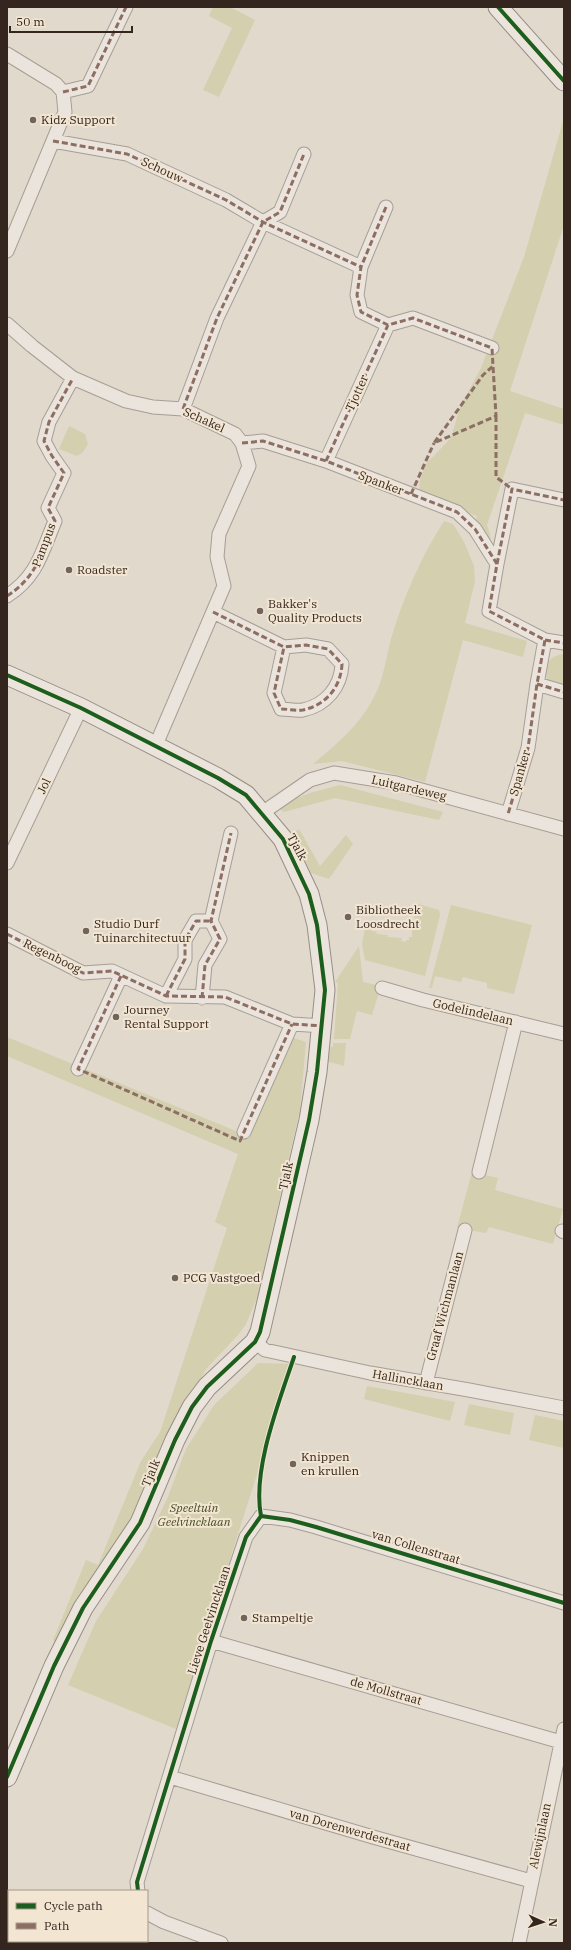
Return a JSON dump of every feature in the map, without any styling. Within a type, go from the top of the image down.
[{"type":"street","points":[[63,92],[88,86],[126,7]]},
{"type":"street","points":[[498,7],[564,81]]},
{"type":"street","points":[[7,54],[56,84],[63,92],[65,112],[7,251]]},
{"type":"street","name":"Schouw","points":[[53,141],[128,154],[226,200],[263,222],[361,267]]},
{"type":"street","points":[[183,409],[218,318],[263,222],[280,212],[304,154]]},
{"type":"street","points":[[386,207],[361,267],[357,295],[361,312],[388,325],[412,318],[492,348]]},
{"type":"street","name":"Schakel","points":[[7,324],[73,378],[126,401],[153,407],[183,409],[235,434],[242,444],[249,466],[219,534],[217,556],[224,586],[155,747]]},
{"type":"street","name":"Tjotter","points":[[326,461],[388,325]]},
{"type":"street","name":"Pampus","points":[[7,596],[18,589],[32,575],[55,521],[48,508],[64,473],[44,441],[50,422],[73,378]]},
{"type":"street","name":"Spanker","points":[[242,444],[262,441],[326,461],[457,512],[475,529],[497,564]]},
{"type":"street","points":[[564,500],[512,489],[489,611],[546,640],[564,643]]},
{"type":"street","points":[[213,612],[284,647],[306,645],[328,649],[342,664],[342,675],[328,700],[303,710],[281,709],[274,693],[284,647]]},
{"type":"street","name":"Spanker","points":[[508,814],[528,748],[537,684],[546,640]]},
{"type":"street","name":"Tjalk","points":[[7,675],[81,708],[218,778],[246,795],[283,839],[309,894],[317,925],[325,990],[318,1072],[309,1120],[263,1320],[255,1342],[208,1387],[189,1412],[175,1440],[140,1523],[84,1608],[54,1666],[7,1777]]},
{"type":"street","points":[[537,684],[564,692]]},
{"type":"street","name":"Jol","points":[[7,863],[81,708]]},
{"type":"street","name":"Luitgardeweg","points":[[262,813],[310,780],[334,773],[396,783],[564,829]]},
{"type":"street","points":[[202,998],[205,965],[220,939],[210,921],[231,833]]},
{"type":"street","points":[[166,996],[185,959],[185,940],[196,921],[210,921]]},
{"type":"street","name":"Regenboog","points":[[7,934],[83,973],[112,971],[166,996],[202,998],[225,997],[292,1024],[323,1026]]},
{"type":"street","points":[[78,1069],[122,976]]},
{"type":"street","name":"Godelindelaan","points":[[382,988],[423,1000],[564,1034]]},
{"type":"street","points":[[479,1172],[516,1022]]},
{"type":"street","points":[[244,1132],[292,1024]]},
{"type":"street","name":"Graaf Wichmanlaan","points":[[426,1383],[465,1230]]},
{"type":"street","name":"Hallincklaan","points":[[255,1342],[265,1350],[366,1372],[564,1408]]},
{"type":"street","name":"van Collenstraat","points":[[261,1516],[290,1520],[564,1603]]},
{"type":"street","name":"Lieve Geelvincklaan","points":[[138,1890],[137,1882],[211,1641],[246,1537],[261,1516]]},
{"type":"street","name":"de Mollstraat","points":[[211,1641],[562,1736]]},
{"type":"street","name":"Alewijnlaan","points":[[519,1943],[562,1736]]},
{"type":"street","name":"van Dorenwerdestraat","points":[[170,1777],[373,1837],[531,1881]]},
{"type":"street","points":[[148,1913],[164,1922],[221,1943]]},
{"type":"green space","points":[[213,7],[230,7],[255,20],[219,97],[203,90],[232,28],[209,16]]},
{"type":"green space","points":[[564,118],[564,225],[510,391],[564,409],[564,425],[525,413],[487,525],[491,545],[475,525],[477,516],[419,493],[420,480],[426,464],[451,438],[460,407],[481,368],[524,257]]},
{"type":"green space","points":[[69,426],[85,434],[88,444],[83,452],[77,456],[59,449]]},
{"type":"green space","points":[[444,521],[453,524],[464,542],[474,566],[475,581],[465,623],[527,641],[523,657],[463,640],[425,782],[342,761],[313,764],[348,733],[363,715],[375,695],[383,675],[391,639],[407,593],[420,563]]},
{"type":"green space","points":[[564,654],[564,687],[550,684],[546,674],[547,664],[553,657]]},
{"type":"green space","points":[[340,785],[443,812],[439,820],[335,798],[284,812],[276,806],[310,793]]},
{"type":"green space","points":[[299,829],[320,866],[346,835],[353,844],[329,879],[311,873],[293,833]]},
{"type":"green space","points":[[418,904],[439,910],[440,915],[425,976],[365,960],[362,944],[365,929],[377,932],[376,934],[388,935],[387,937],[402,938],[401,941],[406,942],[406,940],[409,940],[409,937],[412,937],[412,925],[415,926],[416,919],[414,918]]},
{"type":"green space","points":[[451,905],[532,925],[514,994],[487,988],[487,983],[463,977],[461,982],[435,976],[432,988],[429,988]]},
{"type":"green space","points":[[359,946],[363,982],[381,986],[372,1015],[357,1011],[350,1039],[334,1039],[338,983],[335,982]]},
{"type":"green space","points":[[7,1037],[248,1136],[291,1037],[306,1042],[300,1109],[257,1298],[246,1324],[238,1335],[206,1369],[189,1400],[137,1514],[55,1642],[53,1640],[86,1560],[98,1565],[141,1461],[160,1432],[227,1228],[215,1222],[238,1154],[7,1056]]},
{"type":"green space","points":[[333,1043],[346,1043],[344,1066],[326,1061],[327,1046],[333,1047]]},
{"type":"green space","points":[[472,1172],[498,1178],[495,1190],[563,1209],[553,1244],[489,1227],[486,1233],[457,1228]]},
{"type":"green space","name":"Speeltuin Geelvincklaan","points":[[258,1363],[292,1364],[176,1729],[68,1685],[96,1621],[143,1549],[167,1499],[186,1449],[214,1405]]},
{"type":"green space","points":[[367,1386],[455,1402],[450,1421],[364,1399]]},
{"type":"green space","points":[[469,1404],[514,1413],[510,1435],[464,1425]]},
{"type":"green space","points":[[535,1415],[564,1421],[564,1448],[529,1440]]},
{"type":"marked path","points":[[63,92],[88,86],[126,7]]},
{"type":"marked path","points":[[53,141],[127,154],[226,200],[263,222],[361,267]]},
{"type":"marked path","points":[[183,409],[217,318],[263,222],[280,212],[304,154]]},
{"type":"marked path","points":[[386,207],[361,267],[357,295],[361,312],[388,325],[413,318],[492,348],[493,366],[483,375],[434,443],[496,416],[493,366]]},
{"type":"marked path","points":[[326,461],[388,325]]},
{"type":"marked path","points":[[7,596],[17,589],[32,572],[42,553],[55,521],[48,508],[64,473],[44,441],[49,422],[73,378]]},
{"type":"marked path","points":[[496,416],[496,477],[512,489]]},
{"type":"marked path","points":[[242,443],[263,441],[326,461],[457,512],[475,529],[497,564],[489,611],[545,640],[528,748],[508,814]]},
{"type":"marked path","points":[[411,494],[434,443]]},
{"type":"marked path","points":[[497,564],[512,489],[564,500]]},
{"type":"marked path","points":[[213,612],[284,647],[306,645],[328,649],[342,664],[341,672],[339,680],[331,694],[319,704],[303,710],[281,709],[274,693],[284,647]]},
{"type":"marked path","points":[[545,640],[564,643]]},
{"type":"marked path","points":[[537,684],[564,692]]},
{"type":"marked path","points":[[202,998],[205,965],[220,939],[211,921],[231,833]]},
{"type":"marked path","points":[[166,996],[185,959],[185,940],[196,921],[211,921]]},
{"type":"marked path","points":[[7,934],[83,973],[112,971],[166,996],[225,997],[292,1024],[324,1026]]},
{"type":"marked path","points":[[121,976],[78,1069],[240,1141],[292,1024]]},
{"type":"cycle path","points":[[498,7],[564,81]]},
{"type":"cycle path","points":[[7,675],[81,708],[218,778],[246,795],[283,839],[309,894],[317,925],[325,990],[317,1072],[309,1120],[260,1332],[255,1342],[207,1387],[192,1407],[175,1440],[140,1523],[83,1608],[54,1666],[7,1777]]},
{"type":"cycle path","points":[[138,1890],[137,1882],[211,1641],[246,1537],[261,1516],[259,1498],[260,1478],[268,1436],[294,1357]]},
{"type":"cycle path","points":[[261,1516],[290,1520],[316,1527],[564,1603]]},
{"type":"place","name":"Kidz Support","points":[[33,120]]},
{"type":"place","name":"Roadster","points":[[69,570]]},
{"type":"place","name":"Bakker's Quality Products","points":[[260,611]]},
{"type":"place","name":"Bibliotheek Loosdrecht","points":[[348,917]]},
{"type":"place","name":"Studio Durf Tuinarchitectuur","points":[[86,931]]},
{"type":"place","name":"Journey Rental Support","points":[[116,1017]]},
{"type":"place","name":"PCG Vastgoed","points":[[175,1278]]},
{"type":"place","name":"Knippen en krullen","points":[[293,1464]]},
{"type":"place","name":"Stampeltje","points":[[244,1618]]}]
